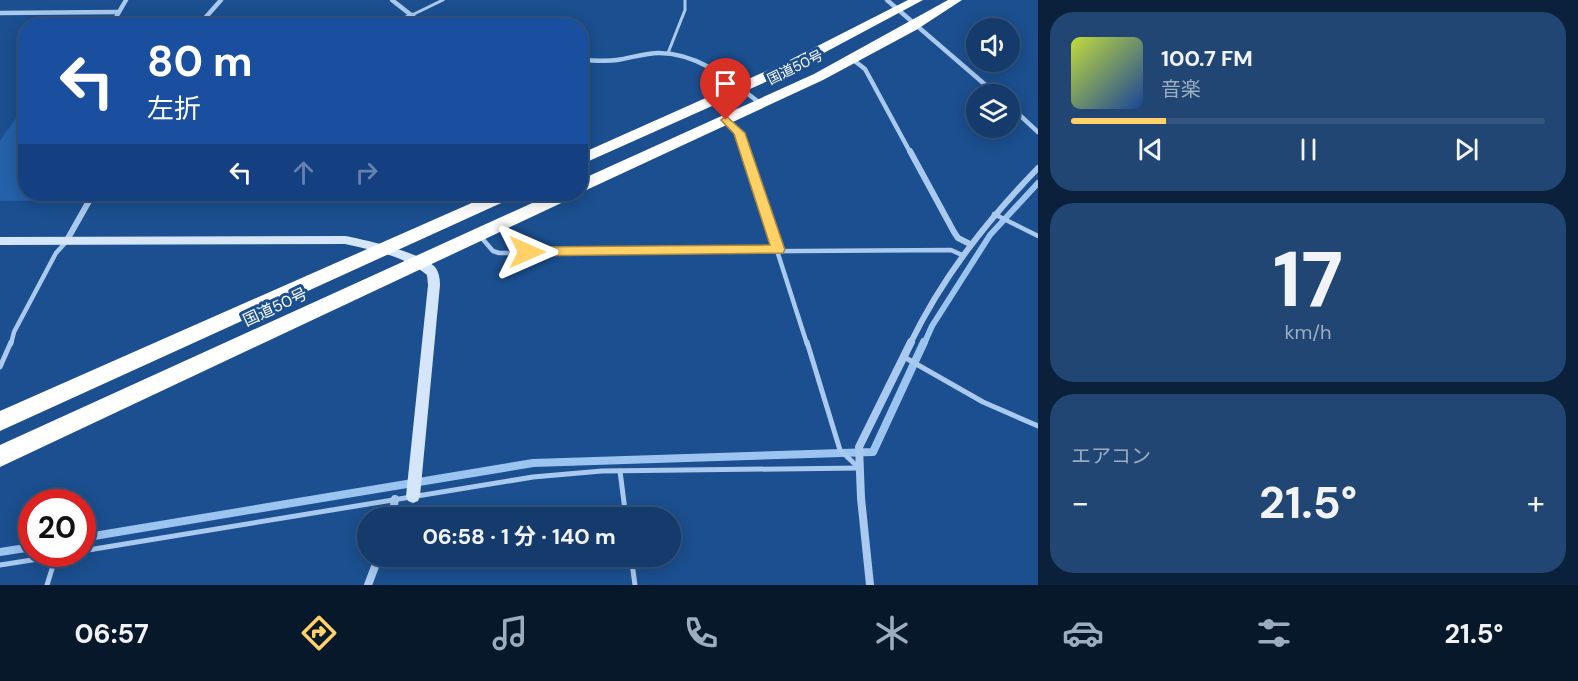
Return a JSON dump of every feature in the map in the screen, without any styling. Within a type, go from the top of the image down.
[{"type":"highway","name":"国道50号","points":[[588,156],[820,52],[917,0]]},
{"type":"highway","name":"国道50号","points":[[588,183],[761,104],[852,59],[956,0]]},
{"type":"highway","name":"国道50号","points":[[0,421],[490,201]]},
{"type":"highway","name":"国道50号","points":[[0,456],[551,201]]},
{"type":"street","points":[[115,18],[126,0]]},
{"type":"street","points":[[205,18],[221,0]]},
{"type":"street","points":[[392,0],[416,18]]},
{"type":"street","points":[[887,0],[901,9],[985,84]]},
{"type":"street","points":[[0,13],[118,12]]},
{"type":"street","points":[[406,18],[412,15]]},
{"type":"street","points":[[588,60],[618,60],[650,53],[668,53],[693,59],[741,88],[761,104]]},
{"type":"street","points":[[852,59],[865,69],[954,232],[958,238],[970,244]]},
{"type":"street","points":[[1020,115],[1038,132]]},
{"type":"street","points":[[870,585],[859,447],[904,357],[962,255],[994,214],[1038,168]]},
{"type":"street","points":[[67,240],[89,201]]},
{"type":"street","points":[[0,241],[326,239],[357,242],[383,249],[418,263],[431,271],[434,285],[413,496]]},
{"type":"street","points":[[394,507],[395,499]]},
{"type":"street","points":[[368,585],[375,567]]},
{"type":"lane","points":[[412,15],[443,0]]},
{"type":"lane","points":[[668,53],[685,10],[685,0]]},
{"type":"lane","points":[[726,120],[739,133],[840,450],[859,468]]},
{"type":"lane","points":[[994,214],[1038,236]]},
{"type":"lane","points":[[478,234],[493,251],[499,253],[951,250],[962,255]]},
{"type":"lane","points":[[0,367],[10,347],[14,332],[56,253],[67,240]]},
{"type":"lane","points":[[904,357],[983,402],[1038,426]]},
{"type":"lane","points":[[96,549],[533,477],[620,471],[859,468]]},
{"type":"lane","points":[[620,471],[625,507]]},
{"type":"lane","points":[[0,565],[18,562]]},
{"type":"lane","points":[[47,585],[53,567]]},
{"type":"lane","points":[[633,567],[635,585]]},
{"type":"shaded area","points":[[18,115],[18,201],[0,201],[0,141]]},
{"type":"waterway","points":[[924,344],[932,326],[990,235],[1038,183]]},
{"type":"waterway","points":[[96,536],[533,463],[873,452],[924,342]]},
{"type":"waterway","points":[[0,552],[18,549]]},
{"type":"route","points":[[527,252],[778,250],[739,133],[726,120]]}]
